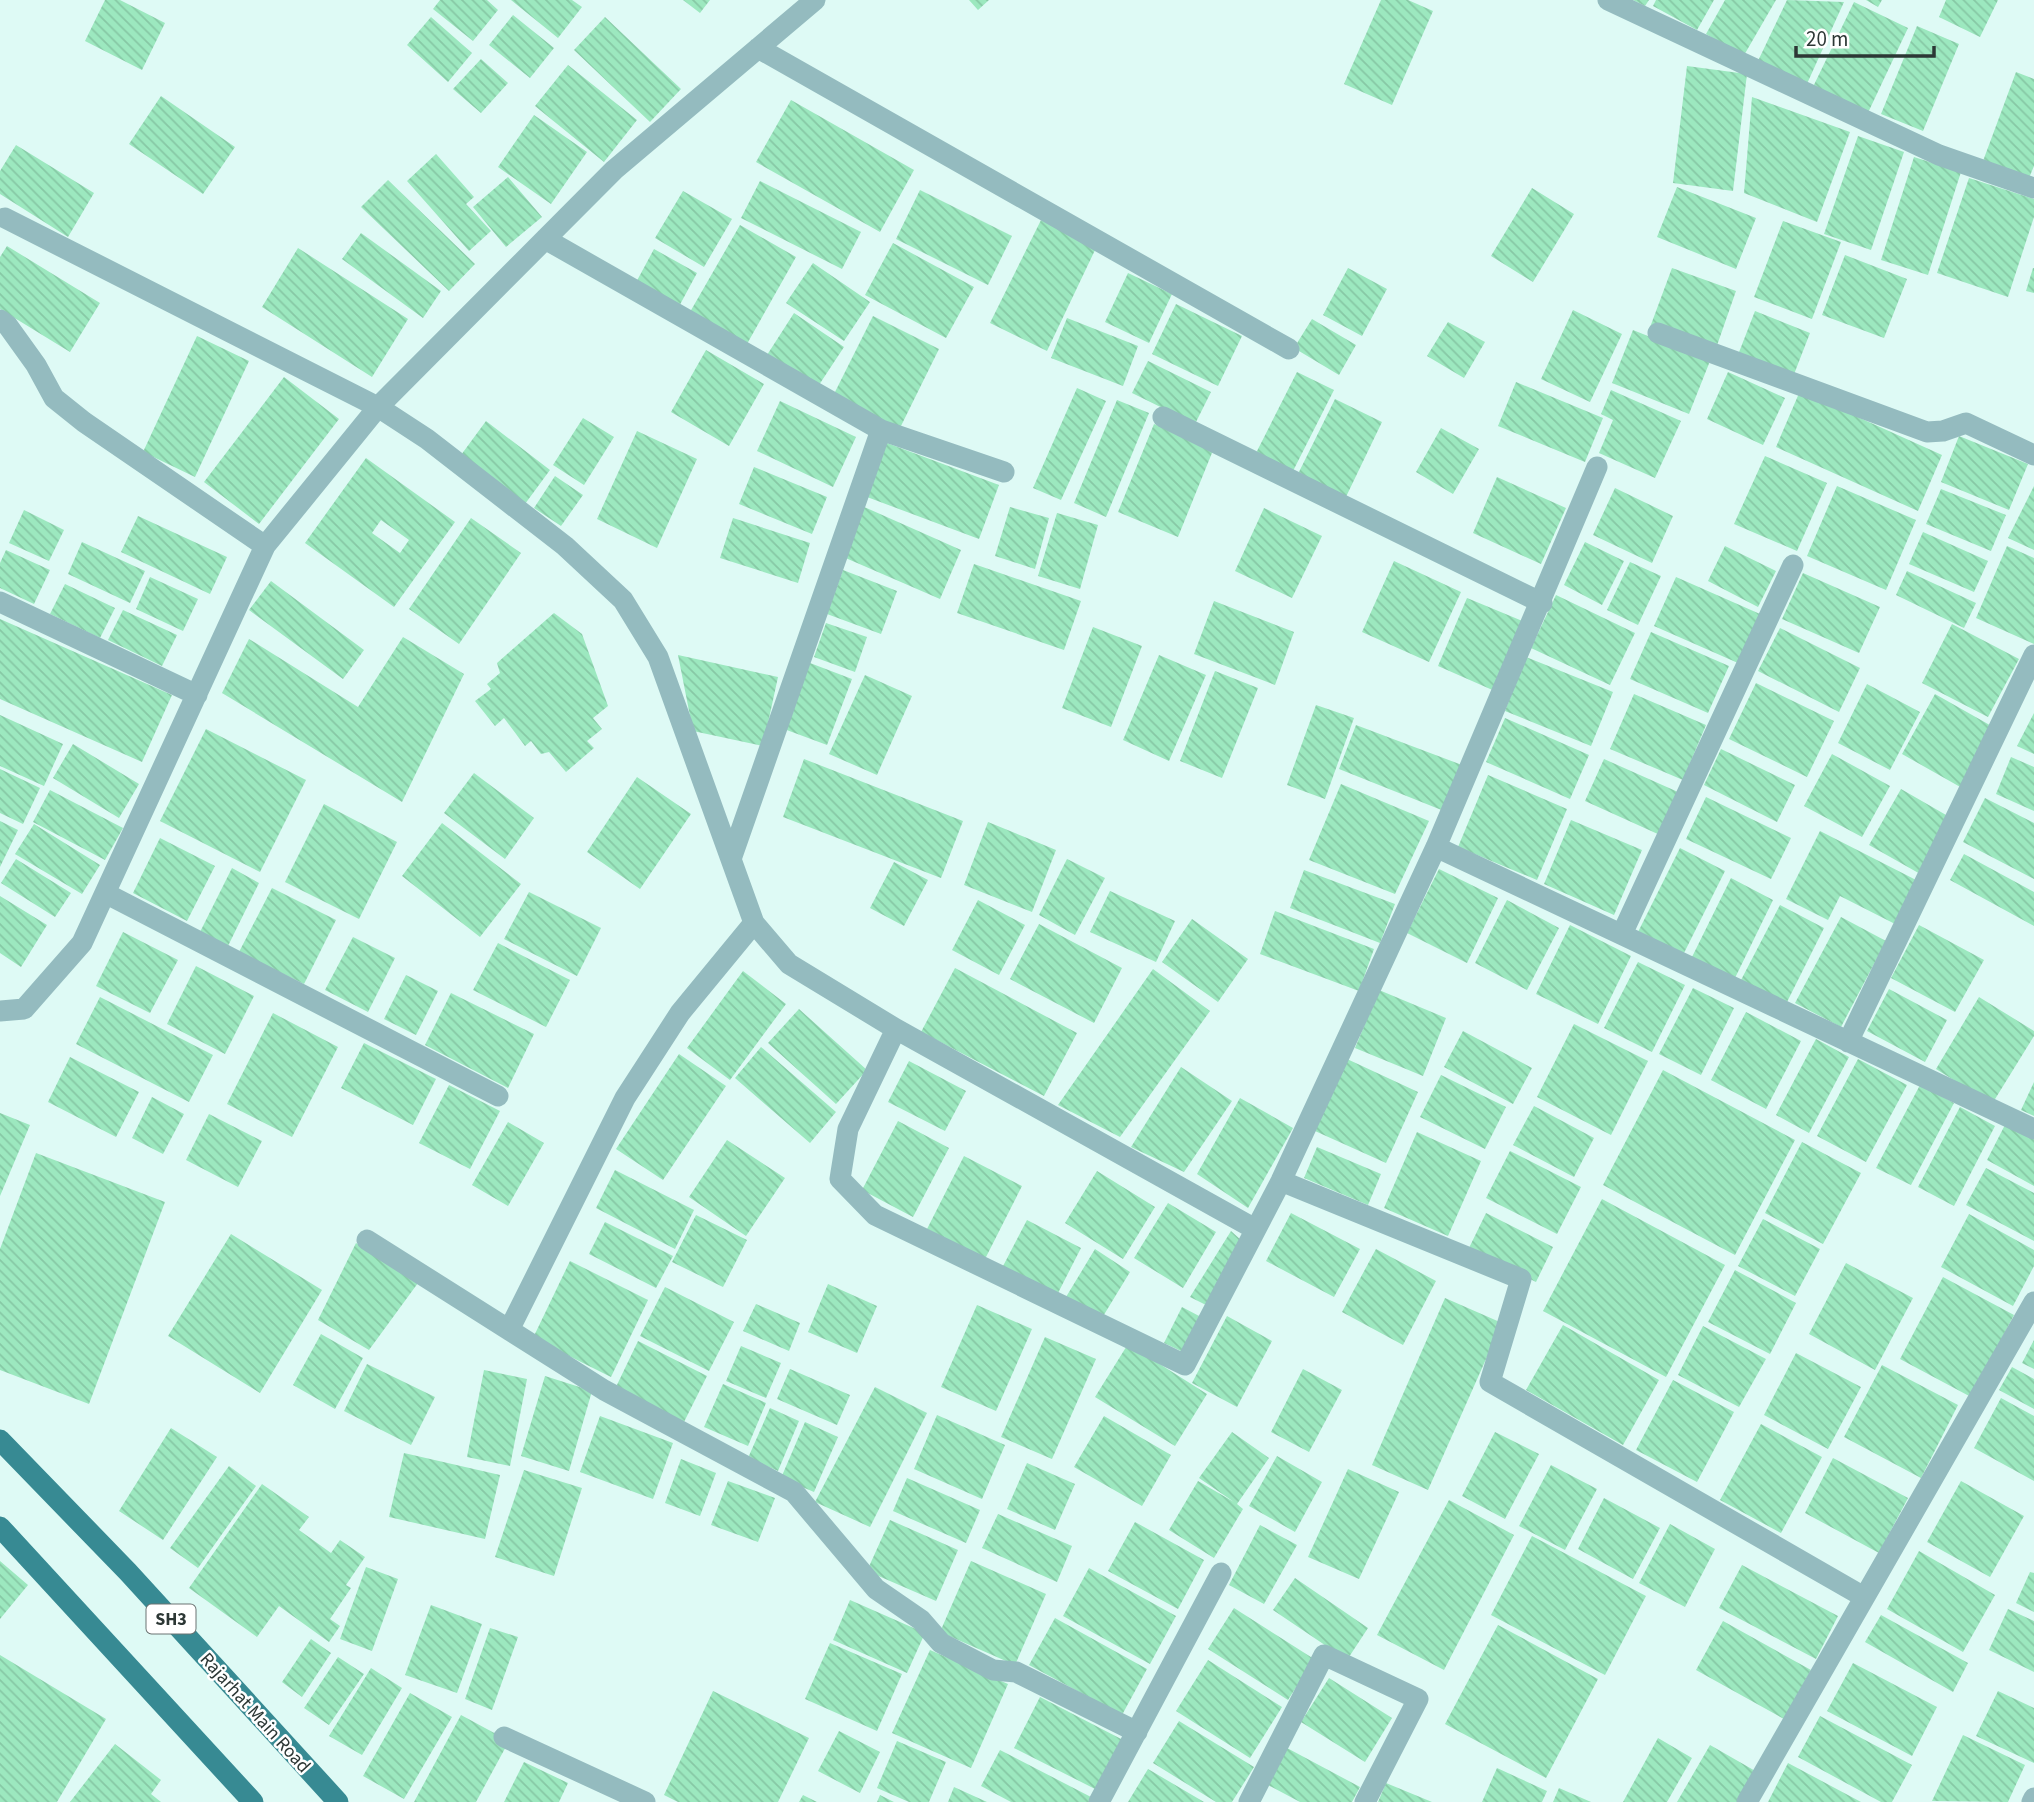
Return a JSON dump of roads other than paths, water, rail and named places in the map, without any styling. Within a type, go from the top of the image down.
[{"type":"main road","name":"Rajarhat Main Road","points":[[0,1440],[128,1572],[338,1802]]},
{"type":"main road","points":[[0,1527],[253,1802]]},
{"type":"street","points":[[1608,0],[1939,155],[2034,188]]},
{"type":"street","points":[[0,1011],[24,1009],[82,943],[265,546],[378,407],[545,239],[614,170],[758,48],[806,3]]},
{"type":"street","points":[[758,48],[1289,349]]},
{"type":"street","points":[[5,218],[378,407],[427,439],[565,546],[623,600],[658,657],[754,923],[789,964],[896,1029],[1255,1229]]},
{"type":"street","points":[[545,239],[881,430],[1004,472]]},
{"type":"street","points":[[0,320],[8,326],[36,365],[54,398],[84,422],[265,546]]},
{"type":"street","points":[[1658,333],[1927,432],[1942,431],[1966,423],[2034,455]]},
{"type":"street","points":[[1163,417],[1542,603]]},
{"type":"street","points":[[731,859],[881,430]]},
{"type":"street","points":[[896,1029],[848,1129],[840,1179],[875,1215],[1185,1365],[1281,1181],[1436,847],[1542,603],[1597,467]]},
{"type":"street","points":[[1622,934],[1793,565]]},
{"type":"street","points":[[0,602],[197,695]]},
{"type":"street","points":[[1848,1042],[2034,655]]},
{"type":"street","points":[[1436,847],[2034,1129]]},
{"type":"street","points":[[105,893],[498,1096]]},
{"type":"street","points":[[509,1330],[625,1098],[680,1013],[754,923]]},
{"type":"street","points":[[1281,1181],[1521,1279],[1490,1382],[1864,1597]]},
{"type":"street","points":[[367,1240],[604,1390],[794,1492],[876,1589],[921,1620],[941,1643],[993,1670],[1016,1672],[1137,1732]]},
{"type":"street","points":[[1747,1802],[2034,1302]]},
{"type":"street","points":[[1099,1802],[1221,1573]]},
{"type":"street","points":[[1249,1802],[1324,1655],[1418,1699],[1365,1802]]},
{"type":"street","points":[[504,1737],[645,1802]]}]
